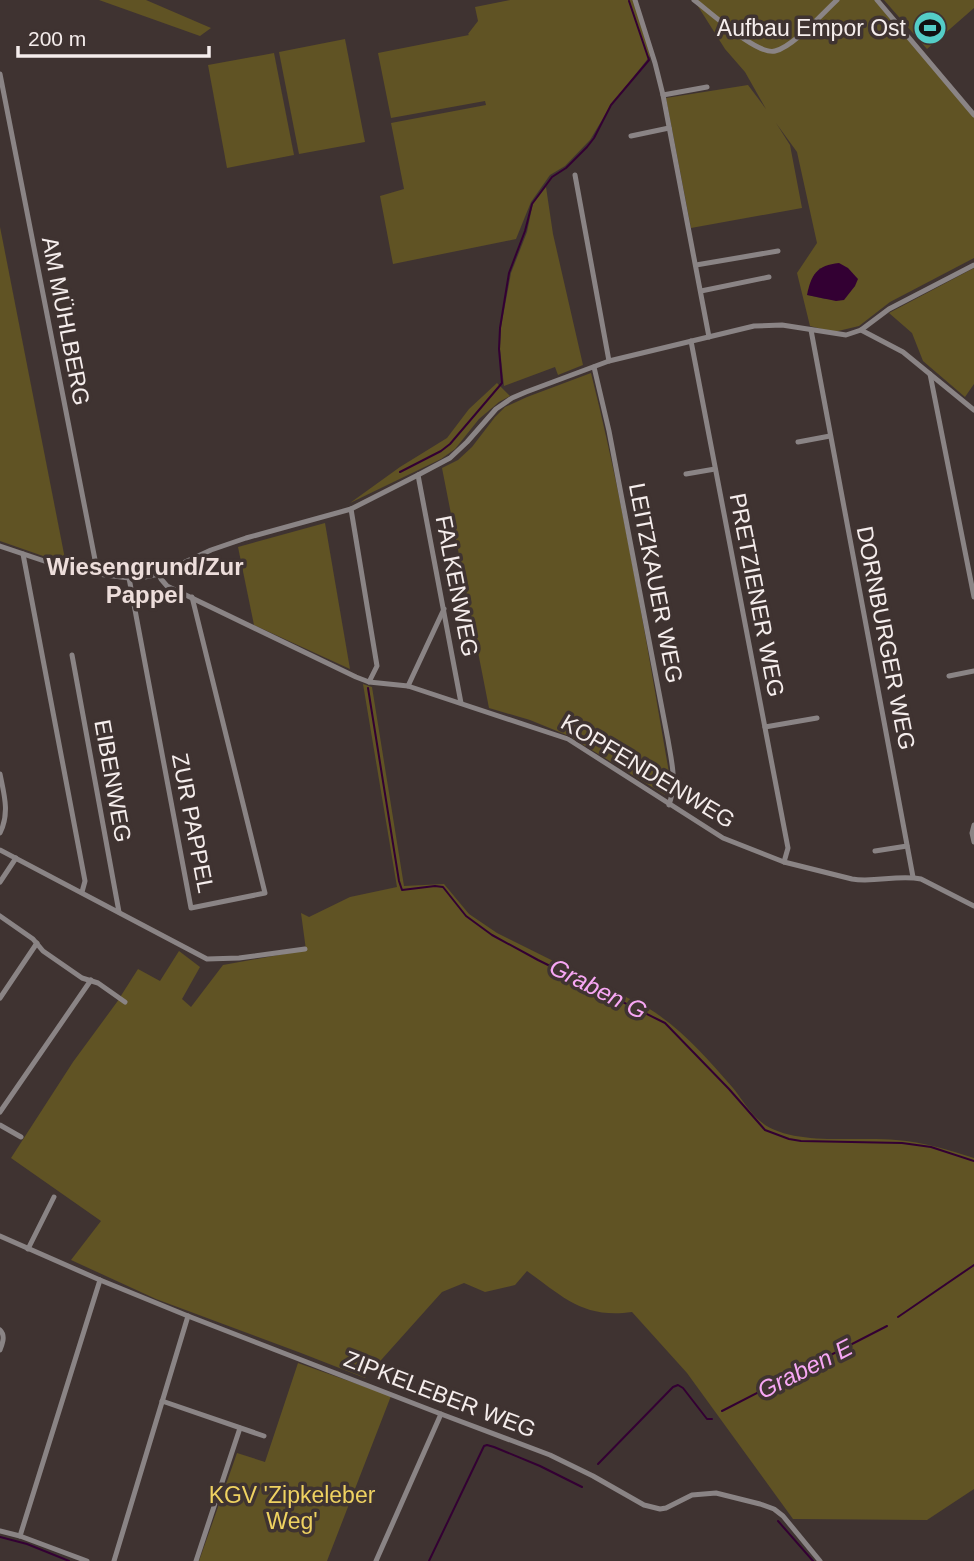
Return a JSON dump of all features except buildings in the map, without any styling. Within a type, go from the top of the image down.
[{"type":"street","points":[[635,0],[663,96],[709,337]]},
{"type":"street","points":[[694,0],[757,48],[770,52],[794,40],[837,0]]},
{"type":"street","points":[[877,0],[974,115]]},
{"type":"street","name":"AM MÜHLBERG","points":[[0,74],[97,575]]},
{"type":"street","points":[[663,96],[707,87]]},
{"type":"street","points":[[631,135],[668,128]]},
{"type":"street","points":[[575,175],[609,361]]},
{"type":"street","points":[[696,265],[778,251]]},
{"type":"street","points":[[0,546],[74,572],[129,578],[159,574],[211,550],[246,538],[351,509],[450,458],[489,415],[503,403],[526,392],[609,361],[754,326],[782,325],[846,335],[861,330],[889,309],[974,265]]},
{"type":"street","points":[[701,291],[769,277]]},
{"type":"street","name":"DORNBURGER WEG","points":[[811,330],[913,877]]},
{"type":"street","points":[[861,330],[904,352],[974,411]]},
{"type":"street","name":"PRETZIENER WEG","points":[[691,341],[788,848],[785,862]]},
{"type":"street","name":"LEITZKAUER WEG","points":[[594,367],[609,431],[668,740],[674,783],[669,805]]},
{"type":"street","points":[[930,374],[974,597]]},
{"type":"street","points":[[798,442],[830,436]]},
{"type":"street","name":"PRETZIENER WEG","points":[[686,474],[715,469]]},
{"type":"street","name":"FALKENWEG","points":[[418,475],[461,703]]},
{"type":"street","points":[[351,509],[377,666],[369,682]]},
{"type":"street","points":[[23,554],[85,881],[82,892]]},
{"type":"street","name":"KOPFENDENWEG","points":[[159,574],[167,586],[356,677],[369,682],[408,686],[568,739],[723,838],[785,862],[863,881],[913,877],[921,879],[974,906]]},
{"type":"street","name":"ZUR PAPPEL","points":[[129,578],[191,908],[265,892],[192,597]]},
{"type":"street","points":[[408,686],[444,610]]},
{"type":"street","name":"EIBENWEG","points":[[72,655],[119,912]]},
{"type":"street","points":[[948,676],[974,671]]},
{"type":"street","name":"PRETZIENER WEG","points":[[765,727],[817,718]]},
{"type":"street","points":[[0,774],[7,811],[0,832]]},
{"type":"street","points":[[974,825],[974,842]]},
{"type":"street","points":[[875,851],[907,846]]},
{"type":"street","points":[[0,850],[207,959],[239,958],[305,949]]},
{"type":"street","points":[[0,882],[16,858]]},
{"type":"street","points":[[0,916],[82,978],[97,983],[125,1002]]},
{"type":"street","points":[[0,998],[37,943]]},
{"type":"street","points":[[0,1111],[90,981]]},
{"type":"street","points":[[0,1125],[21,1138]]},
{"type":"street","points":[[28,1249],[54,1197]]},
{"type":"street","name":"ZIPKELEBER WEG","points":[[0,1236],[188,1316],[550,1455],[644,1505],[666,1508],[692,1495],[716,1493],[774,1509],[783,1516],[820,1561]]},
{"type":"street","points":[[20,1536],[100,1280]]},
{"type":"street","points":[[114,1561],[188,1316]]},
{"type":"street","points":[[0,1330],[4,1338],[0,1350]]},
{"type":"street","points":[[162,1401],[264,1436]]},
{"type":"street","points":[[376,1561],[441,1415]]},
{"type":"street","points":[[196,1561],[240,1428]]},
{"type":"street","points":[[0,1531],[87,1561]]},
{"type":"green space","points":[[99,0],[146,0],[211,28],[200,36]]},
{"type":"green space","points":[[510,0],[635,0],[650,56],[611,105],[590,140],[565,166],[550,175],[531,202],[516,239],[393,264],[380,196],[404,189],[391,123],[486,105],[485,101],[391,118],[378,53],[469,35],[478,21],[475,7]]},
{"type":"green space","points":[[694,0],[877,0],[974,115],[974,258],[890,302],[859,326],[834,332],[810,326],[797,273],[817,243],[797,152],[776,123],[790,145],[802,208],[691,228],[666,98],[748,85],[766,109],[745,72],[725,49]],"holes":[[[820,268],[855,286],[825,299],[808,295],[812,280]]]},
{"type":"green space","name":"Aufbau Empor Ost","points":[[884,0],[974,0],[974,8],[927,49]]},
{"type":"green space","points":[[345,39],[365,142],[299,154],[279,52]]},
{"type":"green space","points":[[274,53],[294,155],[227,168],[208,65]]},
{"type":"green space","points":[[546,187],[553,234],[583,365],[558,375],[555,367],[504,386],[500,349],[501,327],[511,273],[527,232],[533,203]]},
{"type":"green space","points":[[0,227],[3,242],[66,564],[0,541]]},
{"type":"green space","points":[[974,268],[974,384],[965,397],[923,361],[912,333],[889,313]]},
{"type":"green space","points":[[591,373],[625,526],[644,629],[671,784],[665,795],[569,736],[530,720],[489,708],[442,468],[458,460],[472,447],[505,407]]},
{"type":"green space","points":[[497,383],[510,396],[479,419],[455,449],[441,459],[350,503],[447,438],[469,409]]},
{"type":"green space","points":[[325,523],[350,669],[254,625],[238,547]]},
{"type":"green space","points":[[363,684],[372,687],[404,886],[444,884],[469,914],[497,933],[648,1008],[694,1045],[753,1114],[773,1129],[825,1139],[906,1141],[974,1158],[974,1489],[927,1520],[793,1519],[687,1373],[632,1312],[600,1312],[587,1309],[563,1297],[527,1271],[515,1285],[485,1292],[464,1283],[442,1292],[365,1378],[156,1299],[71,1260],[101,1221],[11,1158],[138,969],[160,981],[179,951],[200,967],[182,999],[191,1007],[223,965],[306,950],[301,913],[309,917],[350,897],[397,887]]},
{"type":"green space","name":"KGV 'Zipkeleber Weg'","points":[[298,1363],[391,1396],[327,1561],[199,1561],[237,1453],[265,1462]]},
{"type":"shaded area","points":[[839,263],[858,279],[844,300],[807,295],[816,272],[825,266]]},
{"type":"waterway","points":[[400,472],[450,444],[502,383],[500,328],[509,273],[532,204],[552,177],[566,168],[587,147],[611,105],[649,60],[629,1]]},
{"type":"waterway","name":"Graben G","points":[[368,688],[402,890],[443,887],[466,916],[492,935],[665,1023],[765,1130],[801,1141],[902,1143],[931,1147],[974,1161]]},
{"type":"waterway","name":"Graben E","points":[[898,1317],[974,1265]]},
{"type":"waterway","name":"Graben E","points":[[722,1411],[887,1326]]},
{"type":"waterway","name":"Graben E","points":[[598,1464],[678,1385],[707,1419],[712,1419]]},
{"type":"waterway","name":"Graben E","points":[[429,1561],[484,1446],[494,1447],[540,1466],[582,1487]]},
{"type":"waterway","points":[[778,1521],[813,1561]]},
{"type":"waterway","name":"Graben E","points":[[0,1537],[27,1544],[69,1561]]},
{"type":"place","name":"Aufbau Empor Ost","points":[[930,28]]},
{"type":"district","name":"Wiesengrund/Zur Pappel","points":[[145,581]]}]
